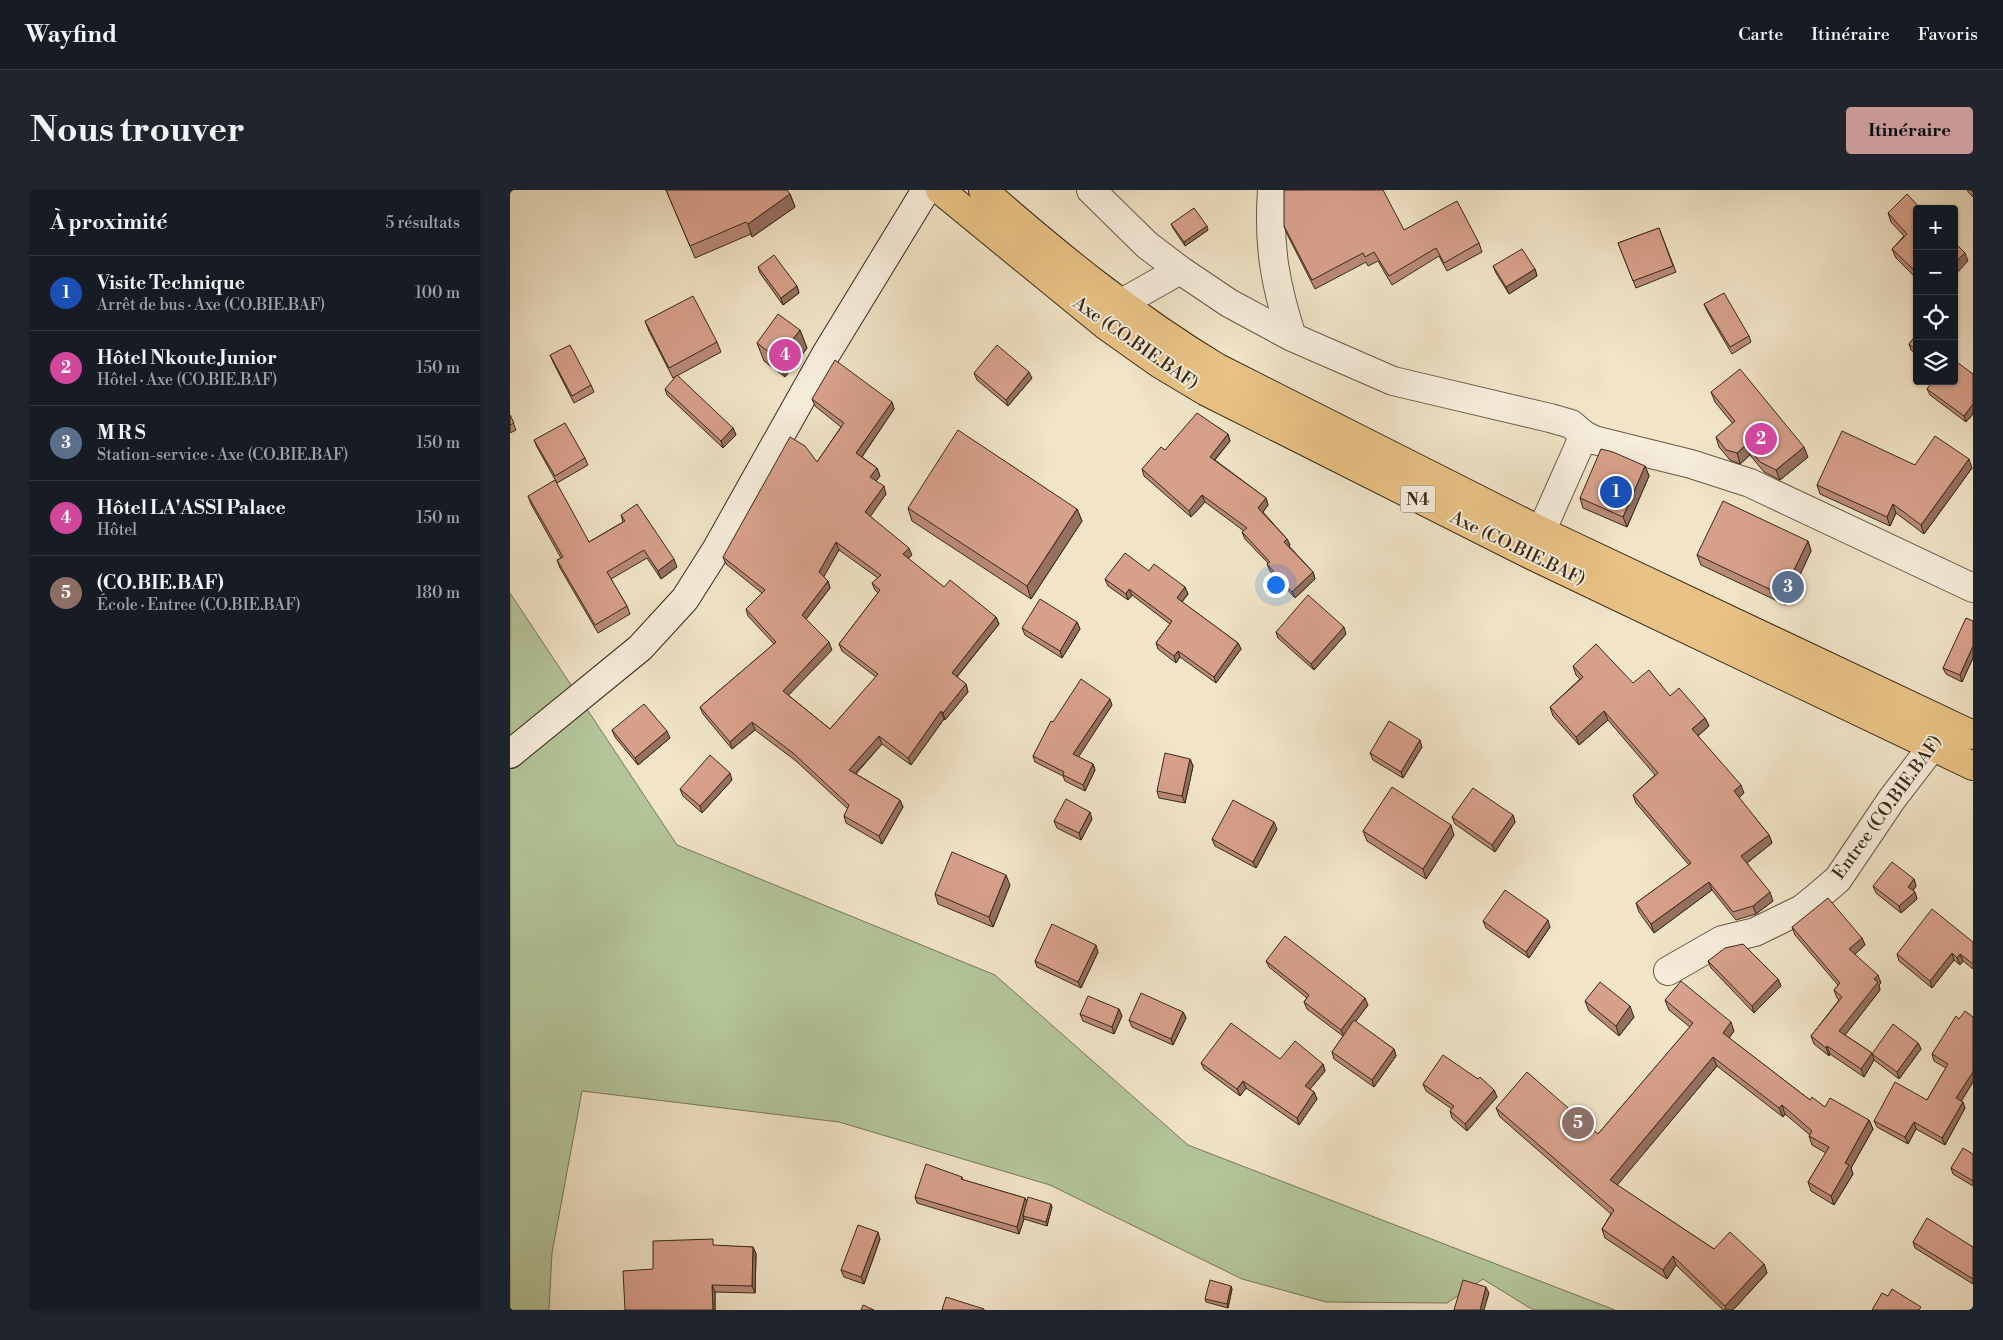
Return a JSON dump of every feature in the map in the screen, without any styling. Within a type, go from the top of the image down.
[{"type":"highway","name":"Axe (CO.BIE.BAF)","points":[[940,190],[1074,301],[1160,364],[1206,391],[1536,543],[1973,735]]},
{"type":"highway","name":"Axe (CO.BIE.BAF)","points":[[993,194],[1120,304],[1174,342],[1218,368],[1536,543],[1932,747],[1973,766]]},
{"type":"street","points":[[510,754],[640,648],[685,599],[716,550],[826,354],[926,190]]},
{"type":"street","points":[[1091,190],[1147,245],[1180,270],[1229,303],[1292,337],[1342,360],[1393,381],[1550,418],[1571,424],[1584,435],[1594,440],[1691,464],[1750,483],[1973,588]]},
{"type":"street","points":[[1272,190],[1270,239],[1274,272],[1292,337]]},
{"type":"street","points":[[1120,304],[1180,270]]},
{"type":"street","points":[[1536,543],[1584,435]]},
{"type":"street","name":"Entree (CO.BIE.BAF)","points":[[1668,971],[1722,940],[1754,932],[1802,908],[1838,879],[1947,723]]},
{"type":"green space","points":[[510,593],[677,845],[995,975],[1188,1145],[1615,1310],[1533,1310],[1483,1279],[1447,1303],[1326,1302],[1242,1279],[1050,1185],[839,1122],[582,1091],[552,1253],[549,1310],[510,1310]]},
{"type":"building","points":[[666,190],[787,190],[790,194],[748,224],[746,222],[690,246]]},
{"type":"building","points":[[1284,190],[1383,190],[1404,230],[1457,201],[1479,243],[1444,263],[1436,248],[1389,276],[1374,252],[1365,257],[1363,253],[1312,280],[1284,226]]},
{"type":"building","points":[[1907,194],[1917,205],[1913,205],[1913,269],[1892,249],[1907,234],[1888,213]]},
{"type":"building","points":[[1194,208],[1207,226],[1184,242],[1171,224]]},
{"type":"building","points":[[1659,228],[1673,266],[1633,281],[1618,243]]},
{"type":"building","points":[[1958,246],[1965,253],[1958,259]]},
{"type":"building","points":[[1522,249],[1535,269],[1506,287],[1493,266]]},
{"type":"building","points":[[774,255],[797,286],[781,298],[758,267]]},
{"type":"building","points":[[1724,293],[1749,336],[1730,347],[1704,304]]},
{"type":"building","points":[[693,296],[717,342],[669,368],[645,321]]},
{"type":"building","points":[[778,314],[800,330],[778,359],[757,343]]},
{"type":"building","points":[[1913,339],[1913,348],[1909,344]]},
{"type":"building","points":[[570,345],[591,385],[572,396],[550,355]]},
{"type":"building","points":[[997,345],[1029,372],[1006,400],[974,373]]},
{"type":"building","points":[[835,360],[892,402],[856,453],[877,468],[870,477],[884,486],[865,512],[909,548],[903,554],[944,587],[950,580],[996,617],[952,673],[966,684],[943,713],[941,711],[908,758],[879,736],[849,770],[900,800],[879,836],[844,816],[849,805],[793,753],[752,722],[730,742],[700,707],[776,642],[746,609],[765,590],[723,557],[790,437],[805,446],[817,462],[844,423],[812,399]],"holes":[[[836,542],[881,575],[872,583],[880,590],[839,644],[878,674],[830,729],[783,691],[829,642],[802,615],[828,581],[819,572]]]},
{"type":"building","points":[[1958,363],[1973,374],[1973,404],[1964,416],[1927,389],[1930,385],[1958,385]]},
{"type":"building","points":[[1740,369],[1804,447],[1776,470],[1760,462],[1746,445],[1737,453],[1726,450],[1716,437],[1735,421],[1711,392]]},
{"type":"building","points":[[677,375],[733,428],[721,441],[665,389]]},
{"type":"building","points":[[1197,413],[1228,434],[1210,457],[1266,498],[1258,508],[1287,539],[1284,542],[1313,572],[1292,592],[1267,564],[1270,562],[1242,532],[1247,528],[1202,495],[1189,511],[1142,469],[1161,447],[1165,450]]},
{"type":"building","points":[[510,415],[514,423],[510,425]]},
{"type":"building","points":[[565,423],[585,458],[555,476],[534,440]]},
{"type":"building","points":[[958,430],[1077,509],[1027,586],[908,508]]},
{"type":"building","points":[[1842,431],[1915,465],[1935,436],[1969,459],[1921,525],[1893,504],[1887,517],[1817,485]]},
{"type":"building","points":[[1601,449],[1613,452],[1645,466],[1623,517],[1580,498]]},
{"type":"building","points":[[555,480],[589,542],[625,521],[621,515],[637,504],[674,559],[658,571],[644,550],[607,572],[627,606],[595,625],[557,560],[563,557],[528,496]]},
{"type":"building","points":[[1723,501],[1808,541],[1782,595],[1697,555]]},
{"type":"building","points":[[1125,553],[1149,571],[1154,564],[1185,587],[1177,598],[1238,643],[1214,677],[1178,651],[1174,656],[1156,643],[1172,621],[1129,589],[1126,594],[1105,579]]},
{"type":"building","points":[[1308,595],[1344,627],[1311,664],[1276,632]]},
{"type":"building","points":[[1040,599],[1077,622],[1060,651],[1022,628]]},
{"type":"building","points":[[1966,618],[1973,621],[1973,646],[1960,675],[1943,668]]},
{"type":"building","points":[[1596,644],[1633,683],[1649,670],[1670,696],[1679,688],[1705,718],[1692,729],[1741,785],[1734,791],[1769,835],[1741,856],[1770,892],[1753,906],[1733,912],[1709,882],[1651,924],[1636,903],[1691,863],[1633,795],[1658,773],[1604,711],[1576,737],[1550,707],[1583,677],[1573,666]]},
{"type":"building","points":[[1081,679],[1110,699],[1073,754],[1093,764],[1083,785],[1063,775],[1064,772],[1033,756],[1051,721],[1053,722]]},
{"type":"building","points":[[644,704],[667,731],[635,758],[612,730]]},
{"type":"building","points":[[1389,721],[1420,740],[1401,772],[1370,753]]},
{"type":"building","points":[[1165,753],[1190,759],[1182,796],[1157,791]]},
{"type":"building","points":[[710,755],[730,773],[700,806],[680,789]]},
{"type":"building","points":[[1392,787],[1451,825],[1423,869],[1363,831]]},
{"type":"building","points":[[1473,788],[1513,815],[1492,845],[1452,817]]},
{"type":"building","points":[[1066,799],[1090,812],[1079,833],[1054,821]]},
{"type":"building","points":[[1233,800],[1274,822],[1253,862],[1212,839]]},
{"type":"building","points":[[952,852],[1006,875],[989,917],[935,894]]},
{"type":"building","points":[[1892,862],[1914,879],[1908,887],[1915,892],[1899,906],[1873,886]]},
{"type":"building","points":[[1505,890],[1548,920],[1526,952],[1483,921]]},
{"type":"building","points":[[1828,898],[1862,938],[1849,949],[1878,975],[1874,979],[1878,982],[1839,1031],[1872,1053],[1861,1069],[1827,1046],[1826,1048],[1811,1036],[1842,997],[1834,990],[1840,983],[1792,927]]},
{"type":"building","points":[[1932,909],[1973,942],[1973,964],[1960,954],[1957,958],[1952,953],[1930,981],[1897,954]]},
{"type":"building","points":[[1052,924],[1096,945],[1078,982],[1035,961]]},
{"type":"building","points":[[1285,936],[1365,998],[1341,1030],[1304,1002],[1309,995],[1266,961]]},
{"type":"building","points":[[1743,944],[1778,979],[1752,1006],[1708,961],[1725,948]]},
{"type":"building","points":[[1681,981],[1731,1022],[1723,1033],[1810,1100],[1812,1097],[1825,1107],[1830,1098],[1869,1120],[1845,1163],[1849,1165],[1831,1196],[1808,1182],[1829,1147],[1809,1136],[1812,1131],[1782,1105],[1779,1108],[1713,1057],[1610,1180],[1714,1249],[1730,1232],[1764,1264],[1725,1306],[1673,1256],[1663,1270],[1602,1229],[1614,1210],[1496,1108],[1527,1072],[1598,1134],[1693,1023],[1665,1000]]},
{"type":"building","points":[[1600,982],[1630,1006],[1616,1026],[1585,1001]]},
{"type":"building","points":[[1141,993],[1183,1012],[1171,1039],[1129,1020]]},
{"type":"building","points":[[1088,996],[1119,1009],[1112,1027],[1080,1014]]},
{"type":"building","points":[[1965,1011],[1973,1017],[1973,1072],[1956,1098],[1963,1102],[1942,1138],[1914,1122],[1905,1137],[1874,1121],[1895,1082],[1927,1100],[1948,1064],[1932,1054],[1956,1016],[1959,1019]]},
{"type":"building","points":[[1354,1020],[1394,1049],[1372,1080],[1332,1052]]},
{"type":"building","points":[[1231,1023],[1280,1059],[1295,1041],[1323,1064],[1305,1086],[1314,1092],[1297,1118],[1243,1081],[1237,1089],[1201,1063]]},
{"type":"building","points":[[1893,1024],[1918,1043],[1897,1072],[1872,1054]]},
{"type":"building","points":[[1443,1055],[1478,1079],[1480,1077],[1494,1090],[1465,1124],[1450,1111],[1454,1106],[1423,1084]]},
{"type":"building","points":[[1963,1148],[1973,1154],[1973,1181],[1951,1168]]},
{"type":"building","points":[[926,1164],[962,1177],[961,1179],[1025,1198],[1017,1227],[915,1197]]},
{"type":"building","points":[[1028,1197],[1051,1204],[1046,1222],[1023,1216]]},
{"type":"building","points":[[1927,1218],[1973,1247],[1973,1279],[1913,1242]]},
{"type":"building","points":[[858,1225],[878,1232],[861,1277],[841,1270]]},
{"type":"building","points":[[713,1239],[713,1245],[753,1247],[752,1286],[712,1285],[713,1310],[625,1310],[623,1271],[653,1269],[653,1241]]},
{"type":"building","points":[[1210,1280],[1231,1286],[1227,1304],[1205,1299]]},
{"type":"building","points":[[1463,1280],[1486,1287],[1480,1310],[1454,1310]]},
{"type":"building","points":[[1892,1289],[1921,1307],[1919,1310],[1872,1310],[1882,1293],[1888,1296]]},
{"type":"building","points":[[946,1297],[984,1309],[984,1310],[942,1310]]},
{"type":"building","points":[[863,1305],[874,1310],[861,1310]]},
{"type":"place","name":"Hôtel LA'ASSI Palace","points":[[785,355]]},
{"type":"place","name":"Hôtel Nkoute Junior","points":[[1761,439]]},
{"type":"place","name":"Visite Technique","points":[[1616,492]]},
{"type":"place","name":"M R S","points":[[1788,587]]},
{"type":"place","name":"(CO.BIE.BAF)","points":[[1578,1123]]}]
